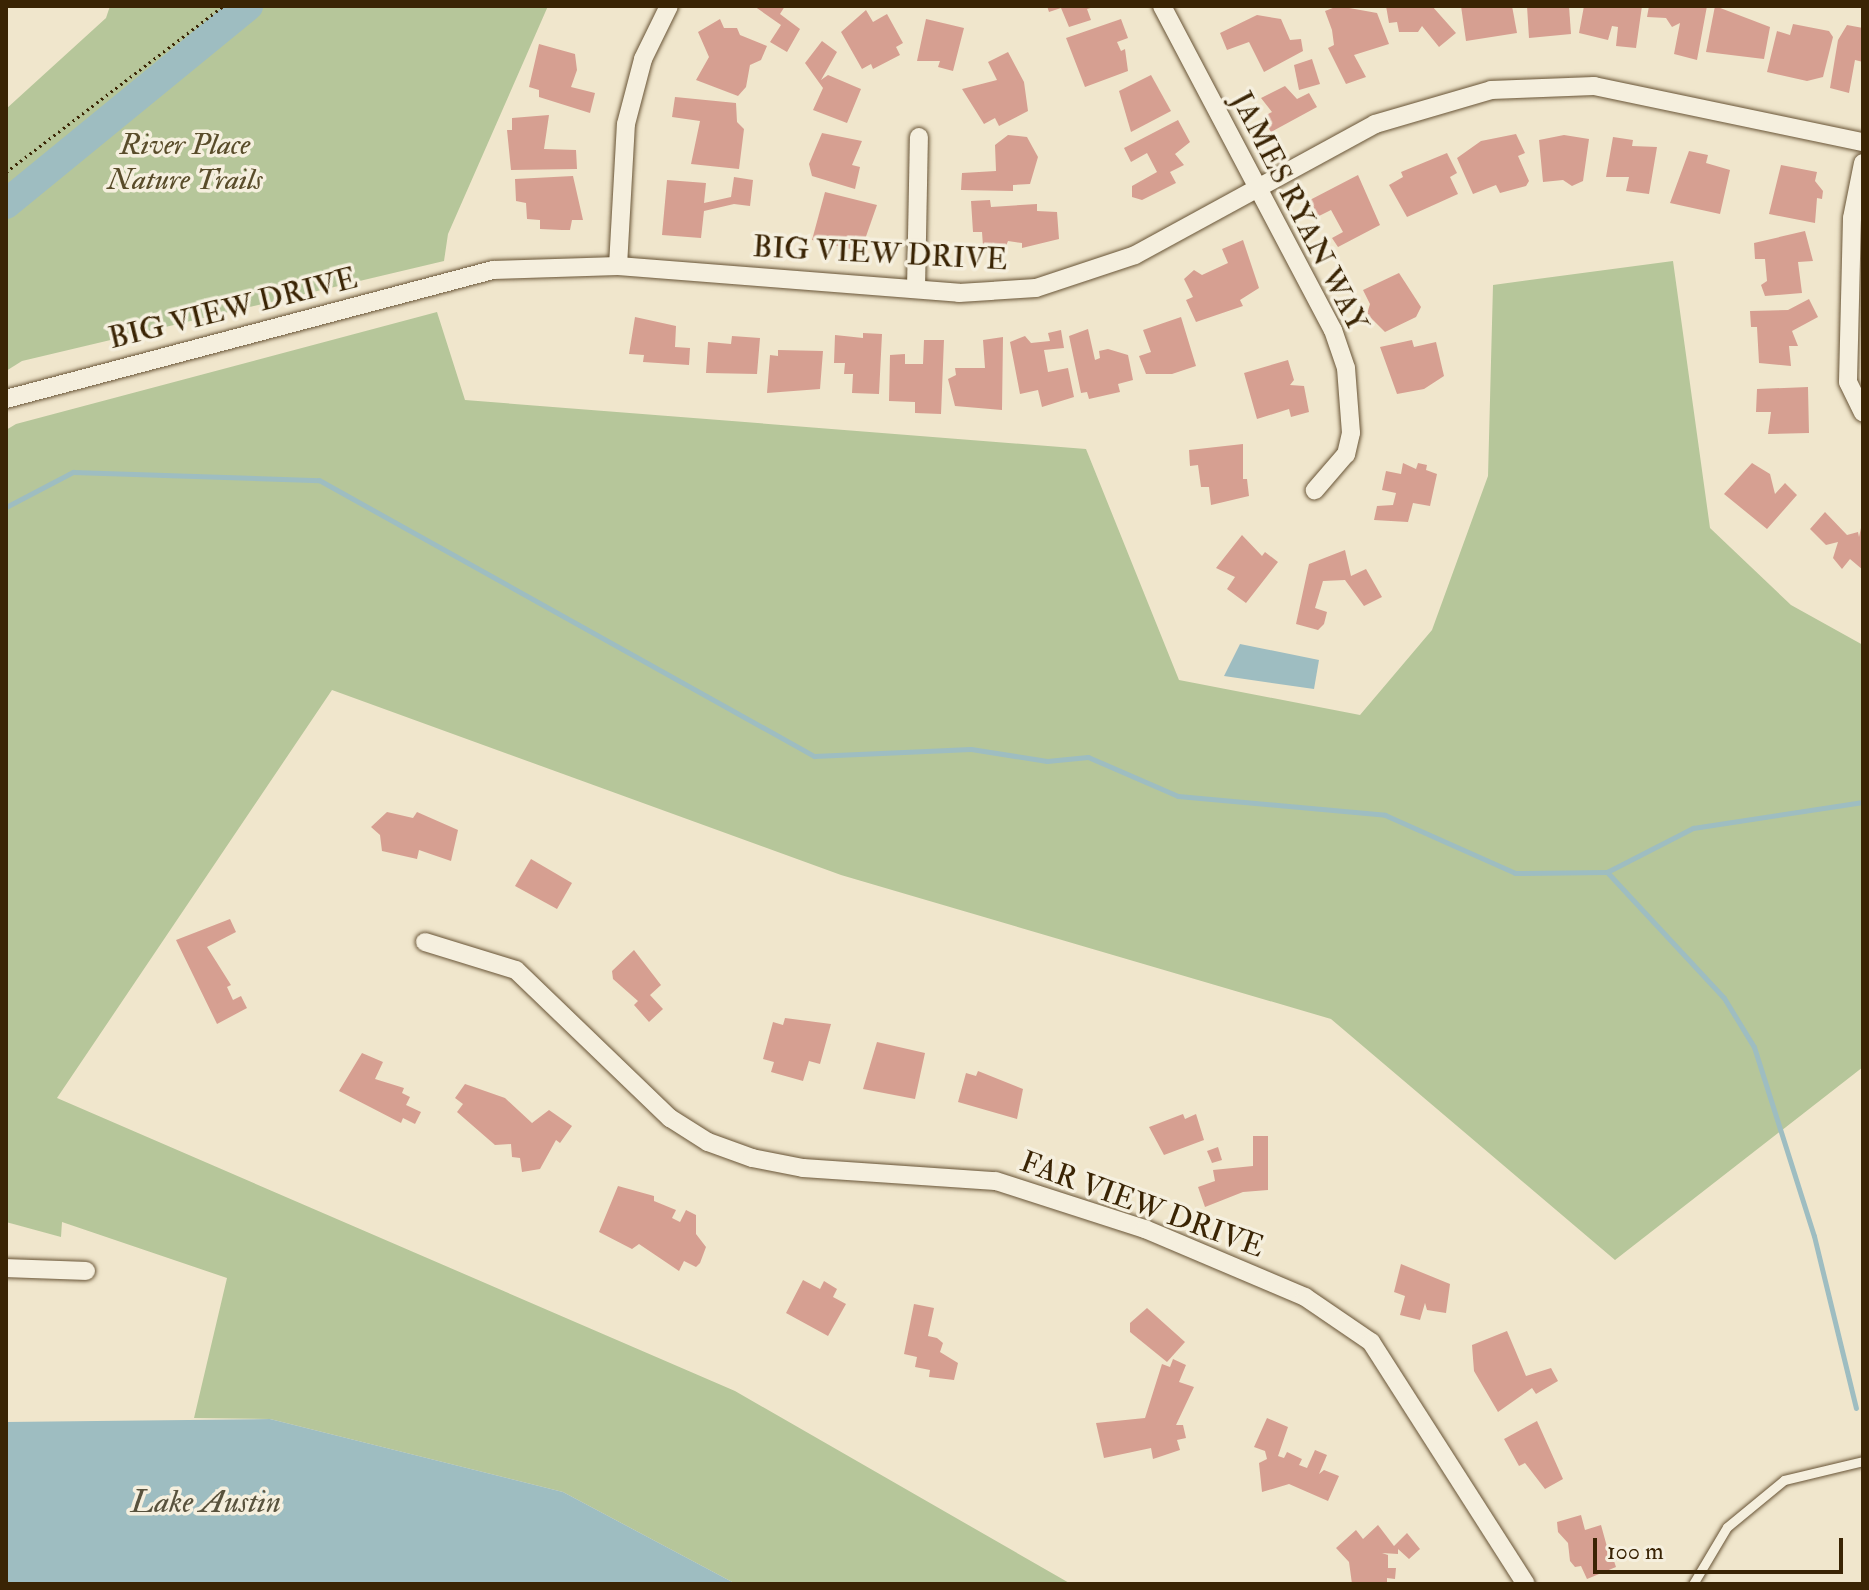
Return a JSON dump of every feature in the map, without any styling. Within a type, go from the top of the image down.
[{"type":"street","points":[[618,266],[629,109],[643,59],[669,6]]},
{"type":"street","name":"JAMES RYAN WAY","points":[[1162,6],[1254,186],[1333,330],[1346,368],[1351,433],[1346,454],[1315,490]]},
{"type":"street","name":"BIG VIEW DRIVE","points":[[6,399],[493,270],[618,266],[916,289],[998,292],[1072,279],[1135,255],[1254,186],[1411,110],[1491,90],[1544,86],[1649,94],[1863,142]]},
{"type":"street","points":[[916,289],[919,137]]},
{"type":"street","points":[[1863,163],[1852,218],[1848,382],[1863,413]]},
{"type":"street","name":"FAR VIEW DRIVE","points":[[425,942],[516,970],[670,1118],[708,1142],[752,1158],[803,1168],[996,1181],[1145,1229],[1305,1297],[1371,1342],[1526,1584]]},
{"type":"street","points":[[6,1268],[86,1271]]},
{"type":"lane","points":[[1693,1584],[1727,1527],[1784,1480],[1863,1461]]},
{"type":"path","points":[[6,172],[223,6]]},
{"type":"green space","name":"River Place Nature Trails","points":[[110,6],[548,6],[448,234],[444,261],[22,361],[6,371],[6,109],[106,18]]},
{"type":"green space","points":[[1673,261],[1710,528],[1791,605],[1863,645],[1863,1067],[1615,1260],[1331,1019],[841,875],[332,690],[57,1098],[735,1391],[1071,1584],[736,1584],[563,1492],[270,1419],[194,1418],[227,1278],[62,1222],[61,1237],[6,1222],[6,430],[16,424],[437,312],[465,400],[1086,449],[1179,680],[1360,715],[1432,630],[1488,476],[1493,285]]},
{"type":"water","points":[[1240,644],[1319,660],[1314,689],[1224,676]]},
{"type":"water","name":"Lake Austin","points":[[270,1419],[563,1492],[736,1584],[6,1584],[6,1422]]},
{"type":"building","points":[[754,6],[785,6],[780,14],[800,29],[787,52],[770,42],[781,25]]},
{"type":"building","points":[[1047,6],[1094,7],[1087,9],[1091,20],[1069,27],[1061,8],[1049,12]]},
{"type":"building","points":[[1338,6],[1377,13],[1389,44],[1354,55],[1366,77],[1346,84],[1328,48],[1334,45],[1325,11]]},
{"type":"building","points":[[1386,6],[1432,6],[1456,33],[1439,47],[1422,26],[1418,32],[1399,32],[1397,22],[1389,23]]},
{"type":"building","points":[[1461,6],[1512,6],[1517,33],[1466,41]]},
{"type":"building","points":[[1527,6],[1569,6],[1571,34],[1529,38]]},
{"type":"building","points":[[1584,6],[1642,6],[1636,48],[1616,46],[1618,27],[1612,26],[1608,40],[1579,33]]},
{"type":"building","points":[[1649,6],[1707,6],[1697,60],[1674,54],[1680,23],[1672,27],[1666,18],[1647,17]]},
{"type":"building","points":[[1715,6],[1770,27],[1764,59],[1706,52]]},
{"type":"building","points":[[866,10],[873,22],[887,14],[903,43],[896,47],[900,55],[873,69],[871,64],[862,69],[841,32]]},
{"type":"building","points":[[1257,15],[1281,19],[1290,40],[1301,39],[1303,51],[1264,72],[1249,42],[1227,50],[1220,33]]},
{"type":"building","points":[[720,19],[724,28],[737,28],[740,35],[767,46],[761,60],[750,65],[746,87],[738,96],[696,80],[709,57],[698,32]]},
{"type":"building","points":[[926,19],[964,28],[953,71],[938,67],[940,61],[917,61]]},
{"type":"building","points":[[1121,19],[1128,38],[1117,42],[1121,51],[1125,49],[1128,71],[1085,87],[1066,38]]},
{"type":"building","points":[[1793,24],[1829,31],[1833,37],[1823,77],[1807,81],[1767,72],[1777,31],[1790,35]]},
{"type":"building","points":[[1847,25],[1863,28],[1863,62],[1855,60],[1849,93],[1830,88],[1838,40]]},
{"type":"building","points":[[822,41],[837,52],[821,80],[828,75],[861,89],[847,123],[813,110],[823,88],[805,63]]},
{"type":"building","points":[[539,44],[575,54],[577,70],[571,87],[595,93],[590,113],[539,97],[539,90],[529,87]]},
{"type":"building","points":[[1008,52],[1024,82],[1028,111],[999,126],[995,118],[984,124],[962,89],[997,80],[988,62]]},
{"type":"building","points":[[1312,59],[1320,84],[1299,90],[1294,65]]},
{"type":"building","points":[[1151,75],[1171,111],[1131,132],[1119,91]]},
{"type":"building","points":[[1285,86],[1297,99],[1309,93],[1317,107],[1271,132],[1262,117],[1272,112],[1261,98]]},
{"type":"building","points":[[675,97],[736,103],[737,122],[744,129],[739,169],[691,164],[700,121],[672,117]]},
{"type":"building","points":[[549,115],[544,149],[576,150],[577,169],[511,170],[507,130],[512,130],[512,118]]},
{"type":"building","points":[[1178,120],[1190,142],[1175,154],[1184,165],[1170,172],[1176,183],[1142,200],[1132,197],[1132,186],[1157,172],[1147,153],[1131,162],[1124,148]]},
{"type":"building","points":[[822,133],[862,141],[852,165],[860,167],[855,189],[812,176],[809,164]]},
{"type":"building","points":[[1516,134],[1525,153],[1518,156],[1529,181],[1526,186],[1500,193],[1496,185],[1473,194],[1457,158],[1481,141]]},
{"type":"building","points":[[1008,135],[1027,137],[1038,157],[1030,184],[1013,185],[1013,191],[961,190],[962,173],[996,171],[995,145]]},
{"type":"building","points":[[1564,135],[1589,139],[1583,181],[1572,186],[1563,180],[1543,182],[1539,140]]},
{"type":"building","points":[[1613,137],[1633,140],[1632,146],[1657,147],[1649,194],[1626,191],[1629,177],[1606,177]]},
{"type":"building","points":[[1689,151],[1708,155],[1706,163],[1730,170],[1720,214],[1670,203]]},
{"type":"building","points":[[1447,153],[1457,173],[1450,177],[1458,194],[1407,217],[1389,185],[1403,177],[1401,172]]},
{"type":"building","points":[[1781,165],[1817,172],[1815,181],[1823,191],[1822,199],[1817,198],[1815,223],[1769,214]]},
{"type":"building","points":[[1358,175],[1380,225],[1338,247],[1332,238],[1343,232],[1331,210],[1315,218],[1308,201]]},
{"type":"building","points":[[573,176],[583,220],[572,220],[570,230],[562,230],[540,229],[540,220],[527,219],[526,203],[516,201],[515,179]]},
{"type":"building","points":[[734,177],[753,180],[750,206],[734,204],[704,211],[701,238],[662,235],[667,180],[706,183],[704,203],[731,197]]},
{"type":"building","points":[[825,192],[877,205],[863,245],[855,250],[812,240]]},
{"type":"building","points":[[990,200],[991,207],[1037,204],[1037,211],[1057,212],[1059,239],[1022,248],[1022,243],[1008,241],[1004,251],[983,246],[982,232],[973,232],[971,201]]},
{"type":"building","points":[[1805,231],[1813,261],[1798,262],[1802,293],[1765,296],[1761,285],[1767,281],[1765,259],[1755,259],[1754,243]]},
{"type":"building","points":[[1243,240],[1259,288],[1240,300],[1243,306],[1196,322],[1186,300],[1193,297],[1184,279],[1194,270],[1202,275],[1228,263],[1222,249]]},
{"type":"building","points":[[1399,273],[1421,307],[1416,317],[1385,332],[1367,314],[1370,304],[1363,290]]},
{"type":"building","points":[[1809,299],[1818,317],[1792,331],[1798,346],[1789,346],[1791,366],[1759,363],[1757,327],[1751,327],[1750,311],[1788,310]]},
{"type":"building","points":[[635,317],[676,326],[675,347],[690,348],[689,365],[643,362],[644,355],[629,354]]},
{"type":"building","points":[[1181,317],[1196,366],[1172,374],[1146,374],[1139,356],[1151,352],[1143,330]]},
{"type":"building","points":[[1088,329],[1095,360],[1100,358],[1099,351],[1108,349],[1128,355],[1133,380],[1118,384],[1120,392],[1089,399],[1087,392],[1081,393],[1069,336]]},
{"type":"building","points":[[1061,330],[1064,348],[1044,350],[1048,372],[1068,368],[1074,397],[1042,407],[1038,390],[1020,394],[1010,342],[1025,336],[1031,343],[1050,341],[1048,333]]},
{"type":"building","points":[[863,333],[882,334],[879,394],[852,393],[853,374],[844,374],[845,363],[834,363],[835,335],[863,338]]},
{"type":"building","points":[[732,336],[760,338],[757,374],[706,373],[708,342],[731,344]]},
{"type":"building","points":[[1003,337],[1002,410],[955,406],[948,379],[956,375],[955,368],[985,368],[983,340]]},
{"type":"building","points":[[924,340],[944,340],[941,414],[915,413],[915,402],[889,401],[890,355],[905,354],[905,364],[923,364]]},
{"type":"building","points":[[1412,340],[1414,347],[1436,342],[1444,376],[1424,389],[1397,394],[1380,347]]},
{"type":"building","points":[[778,350],[823,351],[820,389],[767,393],[770,355],[778,356]]},
{"type":"building","points":[[1288,360],[1294,380],[1290,385],[1304,386],[1309,412],[1291,417],[1289,409],[1257,419],[1244,373]]},
{"type":"building","points":[[1808,387],[1809,433],[1768,434],[1771,412],[1756,412],[1757,389]]},
{"type":"building","points":[[1243,444],[1243,479],[1247,479],[1249,496],[1211,505],[1209,487],[1201,487],[1198,465],[1190,466],[1189,450]]},
{"type":"building","points":[[1403,463],[1416,469],[1418,463],[1427,465],[1426,470],[1437,474],[1430,506],[1413,503],[1408,522],[1374,520],[1377,506],[1393,505],[1396,493],[1382,490],[1386,471],[1401,474]]},
{"type":"building","points":[[1752,463],[1770,474],[1775,494],[1785,483],[1797,495],[1767,529],[1724,494]]},
{"type":"building","points":[[1825,512],[1847,535],[1858,532],[1859,537],[1863,519],[1863,570],[1850,559],[1842,569],[1833,558],[1838,542],[1826,545],[1810,529]]},
{"type":"building","points":[[1242,535],[1262,556],[1265,552],[1278,562],[1246,603],[1227,589],[1235,577],[1216,568]]},
{"type":"building","points":[[1345,550],[1351,576],[1366,569],[1382,597],[1364,606],[1345,580],[1323,581],[1315,608],[1327,612],[1324,624],[1318,630],[1296,624],[1309,564]]},
{"type":"building","points":[[387,812],[413,818],[417,812],[458,830],[451,861],[419,850],[417,859],[382,851],[380,835],[371,827]]},
{"type":"building","points":[[531,859],[572,883],[557,909],[515,886]]},
{"type":"building","points":[[230,919],[236,932],[207,947],[231,985],[227,987],[233,1000],[241,996],[247,1008],[217,1024],[176,940]]},
{"type":"building","points":[[634,950],[661,985],[650,995],[663,1009],[649,1022],[634,1005],[638,1001],[613,979],[612,971]]},
{"type":"building","points":[[785,1018],[831,1024],[820,1064],[809,1061],[803,1081],[771,1072],[774,1062],[763,1059],[773,1022],[783,1025]]},
{"type":"building","points":[[877,1042],[925,1053],[915,1099],[863,1089]]},
{"type":"building","points":[[362,1053],[383,1062],[375,1079],[404,1088],[402,1093],[410,1097],[406,1105],[421,1112],[415,1124],[403,1118],[401,1123],[339,1091]]},
{"type":"building","points":[[978,1071],[1023,1089],[1017,1119],[958,1102],[966,1073],[976,1076]]},
{"type":"building","points":[[465,1084],[505,1098],[532,1123],[549,1110],[572,1126],[560,1143],[556,1140],[540,1169],[522,1172],[520,1158],[512,1157],[511,1144],[495,1145],[457,1112],[463,1104],[455,1098]]},
{"type":"building","points":[[1183,1114],[1185,1119],[1196,1114],[1204,1140],[1164,1155],[1149,1127]]},
{"type":"building","points":[[1253,1136],[1268,1136],[1268,1190],[1243,1192],[1205,1207],[1198,1187],[1215,1181],[1213,1170],[1253,1166]]},
{"type":"building","points":[[1218,1147],[1222,1160],[1212,1163],[1207,1151]]},
{"type":"building","points":[[618,1186],[654,1196],[654,1201],[676,1210],[672,1218],[680,1222],[686,1210],[696,1215],[696,1234],[706,1247],[700,1263],[696,1267],[684,1261],[679,1271],[639,1244],[632,1249],[599,1232]]},
{"type":"building","points":[[1401,1264],[1450,1284],[1446,1313],[1427,1310],[1425,1303],[1420,1320],[1400,1315],[1405,1296],[1394,1292]]},
{"type":"building","points":[[803,1280],[820,1289],[824,1281],[837,1289],[833,1297],[846,1304],[828,1336],[786,1313]]},
{"type":"building","points":[[914,1304],[934,1308],[928,1336],[943,1343],[940,1352],[958,1363],[954,1380],[929,1377],[930,1370],[915,1367],[917,1357],[904,1354]]},
{"type":"building","points":[[1147,1308],[1185,1342],[1167,1362],[1130,1332],[1130,1323]]},
{"type":"building","points":[[1507,1331],[1526,1376],[1551,1368],[1558,1381],[1536,1394],[1532,1388],[1498,1412],[1474,1371],[1472,1345]]},
{"type":"building","points":[[1173,1359],[1186,1365],[1179,1382],[1194,1387],[1176,1425],[1183,1425],[1186,1438],[1177,1440],[1180,1450],[1153,1459],[1151,1448],[1104,1458],[1096,1423],[1145,1418],[1162,1364],[1170,1367]]},
{"type":"building","points":[[1267,1418],[1288,1427],[1278,1456],[1284,1458],[1287,1452],[1302,1459],[1299,1465],[1307,1468],[1315,1450],[1327,1455],[1319,1474],[1324,1470],[1339,1476],[1328,1501],[1289,1484],[1262,1492],[1259,1463],[1267,1459],[1265,1451],[1254,1447]]},
{"type":"building","points":[[1537,1421],[1563,1479],[1545,1489],[1525,1463],[1519,1466],[1504,1439]]},
{"type":"building","points":[[1581,1515],[1585,1530],[1601,1525],[1609,1554],[1620,1560],[1614,1561],[1616,1567],[1587,1579],[1581,1566],[1575,1567],[1570,1561],[1568,1543],[1558,1532],[1557,1522]]},
{"type":"building","points":[[1378,1525],[1394,1546],[1407,1533],[1420,1549],[1409,1559],[1398,1549],[1398,1554],[1382,1553],[1388,1555],[1388,1568],[1396,1568],[1395,1579],[1387,1578],[1387,1584],[1352,1584],[1349,1562],[1336,1548],[1356,1530],[1363,1539]]},
{"type":"waterway","points":[[6,204],[248,6]]},
{"type":"waterway","points":[[6,507],[73,472],[319,480],[814,756],[971,749],[1047,761],[1088,757],[1178,796],[1385,815],[1515,873],[1607,872],[1724,998],[1754,1047],[1814,1236],[1856,1408]]},
{"type":"waterway","points":[[1607,872],[1693,828],[1863,802]]}]
